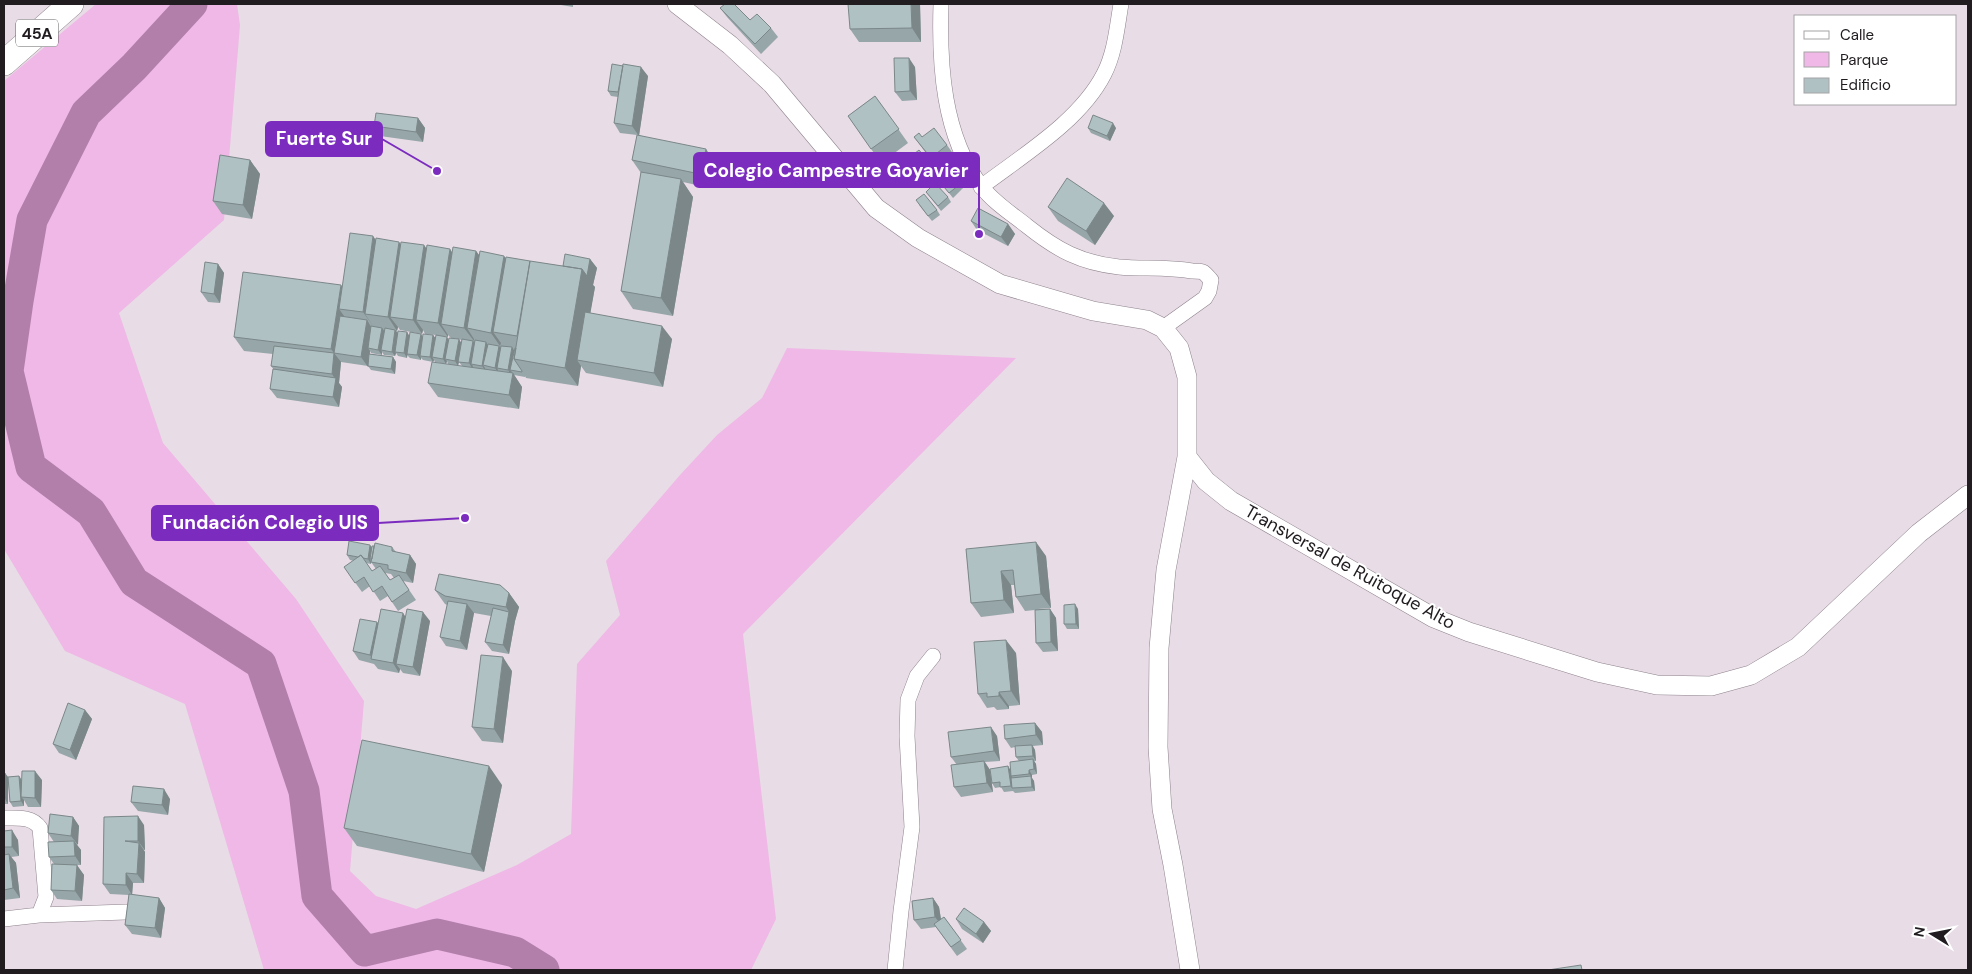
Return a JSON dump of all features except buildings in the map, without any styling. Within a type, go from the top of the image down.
[{"type":"highway","name":"45A","points":[[4,63],[71,4]]},
{"type":"street","points":[[677,4],[730,45],[772,84],[876,208],[918,238],[1000,284],[1093,310],[1147,320],[1163,328],[1180,348],[1187,376],[1186,457],[1166,570],[1159,648],[1158,747],[1162,809],[1190,970]]},
{"type":"street","points":[[941,4],[940,42],[947,106],[964,156],[982,187],[1011,214],[1066,253],[1093,263],[1121,267],[1176,268],[1203,272],[1211,280],[1209,291],[1205,298],[1163,328]]},
{"type":"street","points":[[982,187],[1072,117],[1089,97],[1104,74],[1111,55],[1121,4]]},
{"type":"street","name":"Transversal de Ruitoque Alto","points":[[1186,457],[1206,481],[1231,501],[1434,618],[1469,632],[1597,672],[1657,685],[1711,686],[1751,676],[1798,646],[1919,533],[1968,495]]},
{"type":"street","points":[[895,970],[900,912],[912,827],[907,736],[908,700],[917,676],[933,656]]},
{"type":"street","points":[[4,830],[10,818],[31,821],[40,828],[46,897],[39,915]]},
{"type":"street","points":[[4,919],[39,915],[126,912]]},
{"type":"green space","points":[[96,4],[237,4],[240,25],[224,220],[119,313],[163,443],[296,599],[364,701],[350,871],[376,896],[416,909],[517,865],[571,834],[577,664],[620,615],[606,561],[717,435],[762,398],[787,348],[1016,358],[743,634],[776,919],[751,970],[264,970],[185,704],[65,651],[4,549],[4,81]]},
{"type":"waterway","points":[[192,4],[134,67],[86,113],[32,220],[8,371],[31,467],[91,512],[134,582],[261,664],[304,791],[317,896],[365,951],[437,934],[515,952],[544,970]]},
{"type":"place","name":"Fuerte Sur","points":[[437,171]]},
{"type":"place","name":"Colegio Campestre Goyavier","points":[[979,234]]},
{"type":"place","name":"Fundación Colegio UIS","points":[[465,518]]}]
